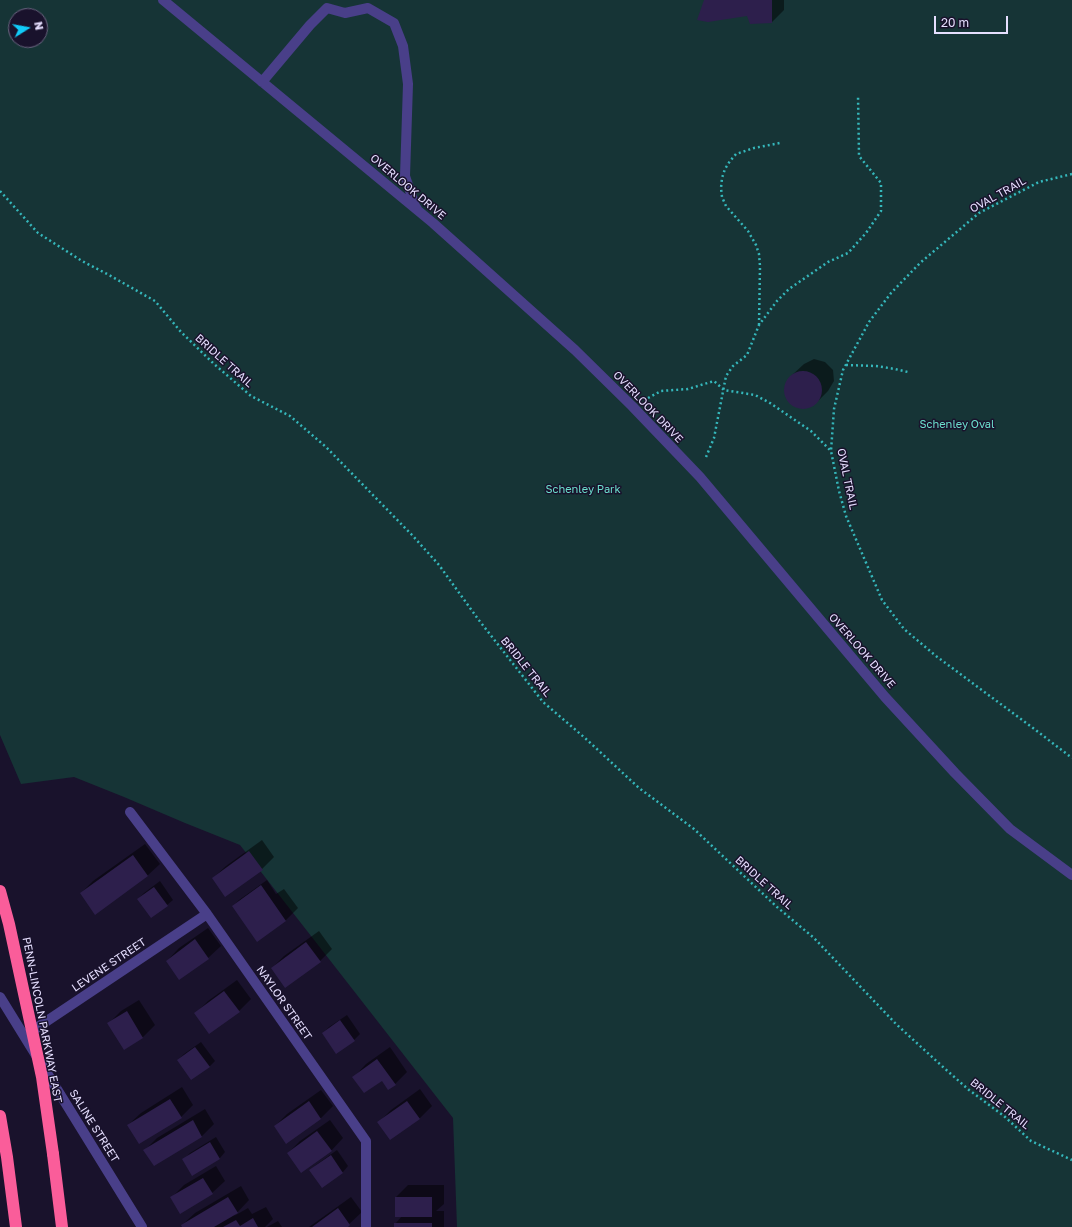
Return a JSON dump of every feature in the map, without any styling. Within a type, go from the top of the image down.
[{"type":"highway","name":"PENN-LINCOLN PARKWAY EAST","points":[[0,891],[20,970],[42,1076],[62,1227]]},
{"type":"highway","points":[[0,1116],[16,1227]]},
{"type":"street","name":"OVERLOOK DRIVE","points":[[163,0],[433,223],[575,350],[632,406],[700,477],[885,697],[955,773],[1010,829],[1072,875]]},
{"type":"street","points":[[262,82],[310,25],[327,8],[345,13],[368,8],[394,23],[403,46],[408,84],[405,176],[415,206],[433,223]]},
{"type":"street","name":"NAYLOR STREET","points":[[130,812],[207,914],[366,1141],[366,1227]]},
{"type":"street","name":"LEVENE STREET","points":[[24,1036],[207,914]]},
{"type":"street","name":"SALINE STREET","points":[[0,997],[142,1227]]},
{"type":"path","points":[[700,477],[706,456],[714,438],[726,376],[732,366],[747,355],[759,326],[777,301],[789,289],[828,262],[848,253],[866,233],[881,211],[881,183],[859,156],[858,95]]},
{"type":"path","points":[[759,326],[759,254],[748,231],[726,206],[722,197],[722,178],[727,165],[736,154],[754,148],[780,143]]},
{"type":"path","name":"OVAL TRAIL","points":[[1072,174],[1039,182],[980,213],[920,263],[891,293],[869,322],[844,370],[834,409],[831,451],[846,516],[882,600],[904,629],[936,656],[1072,758]]},
{"type":"path","name":"BRIDLE TRAIL","points":[[0,191],[38,234],[82,261],[155,301],[181,332],[250,396],[290,416],[326,447],[440,565],[478,619],[543,702],[585,738],[639,788],[694,829],[772,902],[814,938],[896,1024],[969,1090],[1004,1116],[1031,1141],[1072,1160]]},
{"type":"path","points":[[846,365],[876,366],[908,372]]},
{"type":"path","points":[[632,406],[661,391],[688,389],[714,381],[724,390],[755,395],[770,403],[811,431],[831,451]]},
{"type":"green space","name":"Schenley Park","points":[[0,0],[1072,0],[1072,1227],[457,1227],[453,1118],[240,845],[74,777],[21,784],[0,735]]},
{"type":"building","points":[[704,0],[772,0],[772,23],[750,24],[747,16],[708,22],[697,20]]},
{"type":"building","points":[[803,371],[816,377],[822,390],[816,403],[803,409],[790,403],[784,390],[790,377]]},
{"type":"building","points":[[249,851],[263,870],[225,897],[212,878]]},
{"type":"building","points":[[133,855],[148,876],[95,915],[80,893]]},
{"type":"building","points":[[261,885],[286,921],[257,942],[232,906]]},
{"type":"building","points":[[154,887],[168,906],[151,918],[137,899]]},
{"type":"building","points":[[195,939],[209,959],[179,980],[166,961]]},
{"type":"building","points":[[306,942],[321,962],[285,988],[271,968]]},
{"type":"building","points":[[224,991],[240,1012],[209,1034],[194,1013]]},
{"type":"building","points":[[127,1011],[143,1038],[124,1050],[107,1023]]},
{"type":"building","points":[[340,1020],[355,1041],[336,1054],[322,1033]]},
{"type":"building","points":[[195,1047],[210,1067],[191,1080],[177,1060]]},
{"type":"building","points":[[377,1059],[396,1085],[388,1090],[382,1081],[364,1093],[352,1077]]},
{"type":"building","points":[[170,1099],[182,1118],[139,1144],[127,1125]]},
{"type":"building","points":[[309,1101],[321,1119],[286,1144],[274,1126]]},
{"type":"building","points":[[407,1101],[420,1119],[390,1140],[377,1122]]},
{"type":"building","points":[[193,1120],[202,1137],[154,1166],[143,1150]]},
{"type":"building","points":[[317,1131],[332,1151],[301,1173],[287,1153]]},
{"type":"building","points":[[210,1142],[220,1159],[192,1176],[182,1159]]},
{"type":"building","points":[[331,1155],[343,1173],[322,1188],[309,1170]]},
{"type":"building","points":[[203,1178],[213,1194],[180,1214],[170,1197]]},
{"type":"building","points":[[228,1197],[238,1213],[214,1227],[182,1227],[181,1225]]},
{"type":"building","points":[[395,1197],[432,1197],[432,1217],[395,1217]]},
{"type":"building","points":[[338,1208],[350,1225],[348,1227],[312,1227]]},
{"type":"building","points":[[253,1218],[258,1227],[223,1227],[236,1220],[240,1226]]},
{"type":"building","points":[[394,1223],[432,1223],[432,1227],[394,1227]]},
{"type":"park label","name":"Schenley Oval","points":[[957,425]]}]
